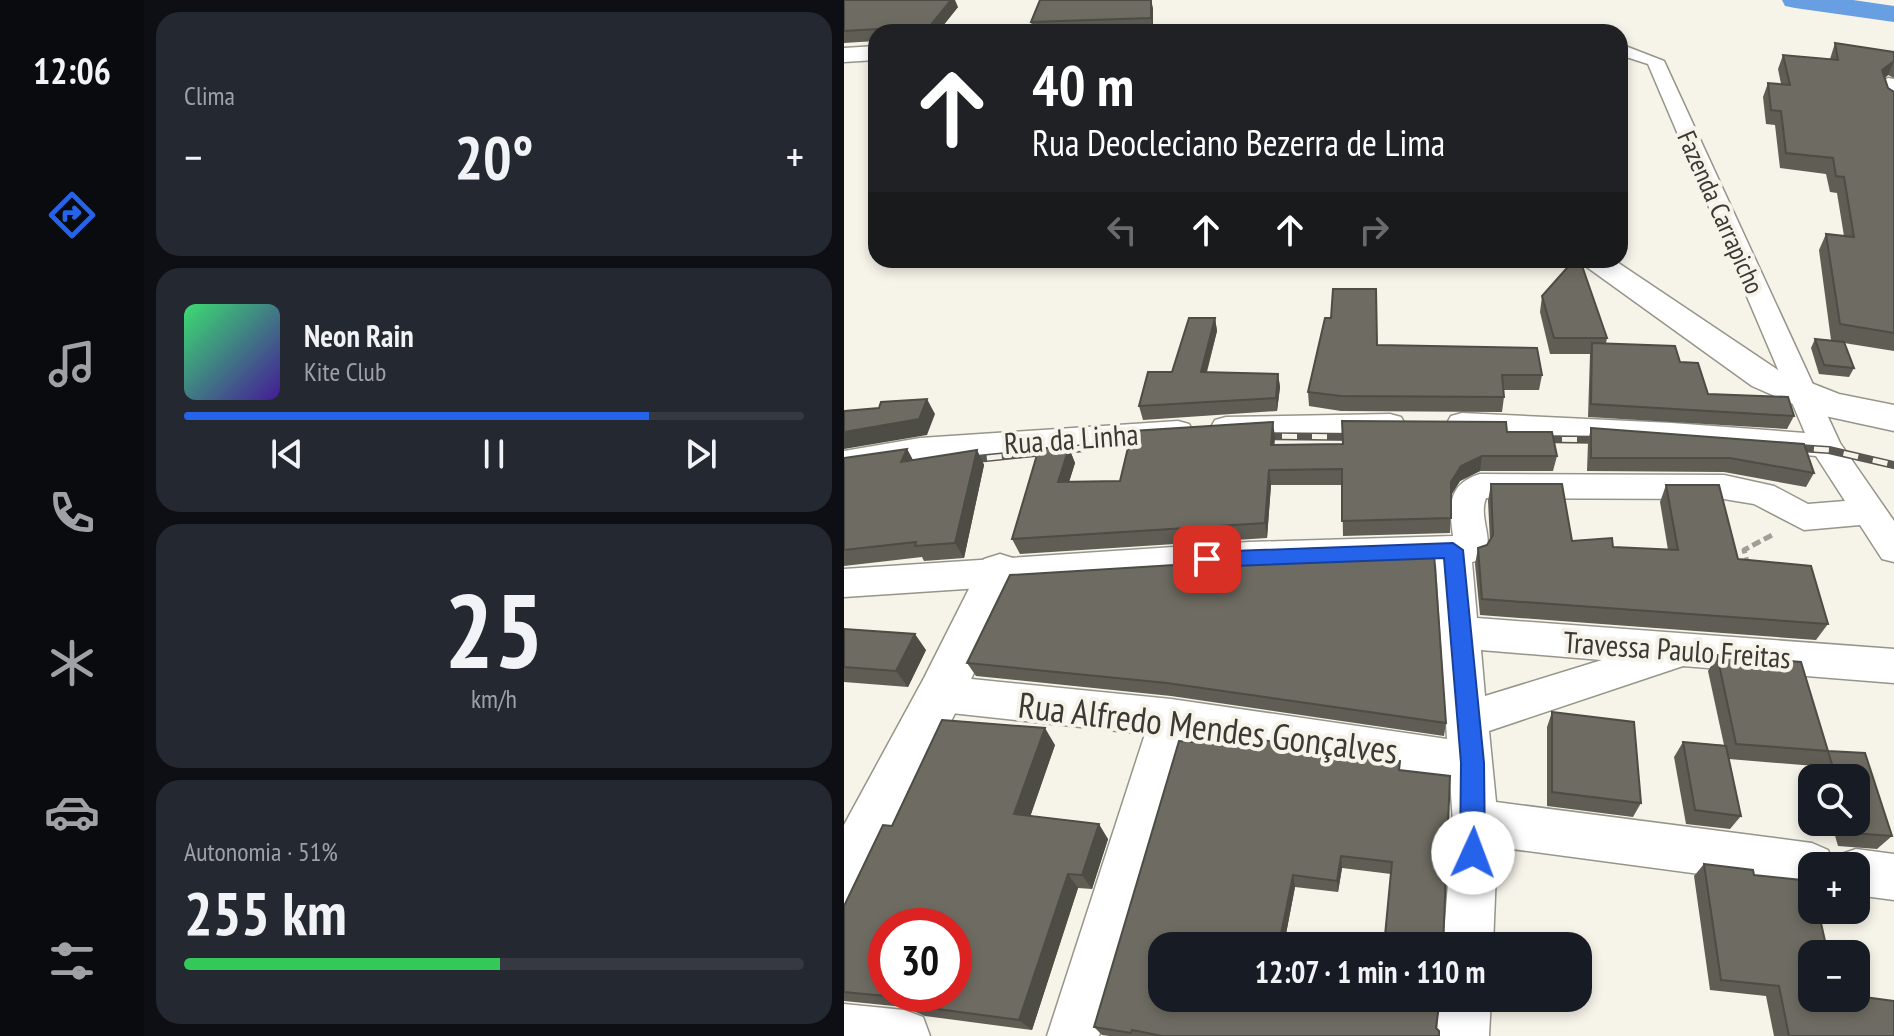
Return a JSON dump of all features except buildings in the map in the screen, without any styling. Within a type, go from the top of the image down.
[{"type":"main road","points":[[844,55],[868,54]]},
{"type":"main road","points":[[1605,268],[1756,372],[1801,396],[1894,418]]},
{"type":"street","name":"Fazenda Carrapicho","points":[[1628,52],[1655,61],[1801,396],[1826,446],[1894,549]]},
{"type":"street","name":"Rua da Linha","points":[[844,462],[920,449],[1267,424],[1428,423],[1672,433],[1826,446]]},
{"type":"street","points":[[844,583],[1327,552],[1472,549],[1467,502],[1469,493],[1480,486],[1724,487],[1762,494],[1804,517],[1869,512]]},
{"type":"street","points":[[1453,550],[1475,822],[1469,932]]},
{"type":"street","points":[[844,883],[942,694],[1000,571]]},
{"type":"street","name":"Travessa Paulo Freitas","points":[[1461,633],[1894,666]]},
{"type":"street","points":[[1469,719],[1684,652]]},
{"type":"street","name":"Rua Alfredo Mendes Gonçalves","points":[[942,694],[1171,718],[1472,763]]},
{"type":"street","points":[[1073,1036],[1171,718]]},
{"type":"street","points":[[1475,822],[1798,864]]},
{"type":"street","points":[[1870,874],[1894,877]]},
{"type":"street","points":[[1463,1036],[1464,1012]]},
{"type":"street","points":[[844,1030],[904,1036]]},
{"type":"path","points":[[1744,550],[1751,581]]},
{"type":"waterway","points":[[1795,0],[1894,14]]},
{"type":"railway","points":[[1252,436],[1364,437]]},
{"type":"railway","points":[[1532,439],[1612,440]]},
{"type":"railway","points":[[957,461],[1152,441]]},
{"type":"railway","points":[[1784,447],[1829,450],[1894,465]]},
{"type":"route","points":[[1207,559],[1327,552],[1453,550],[1472,763],[1473,853]]}]
